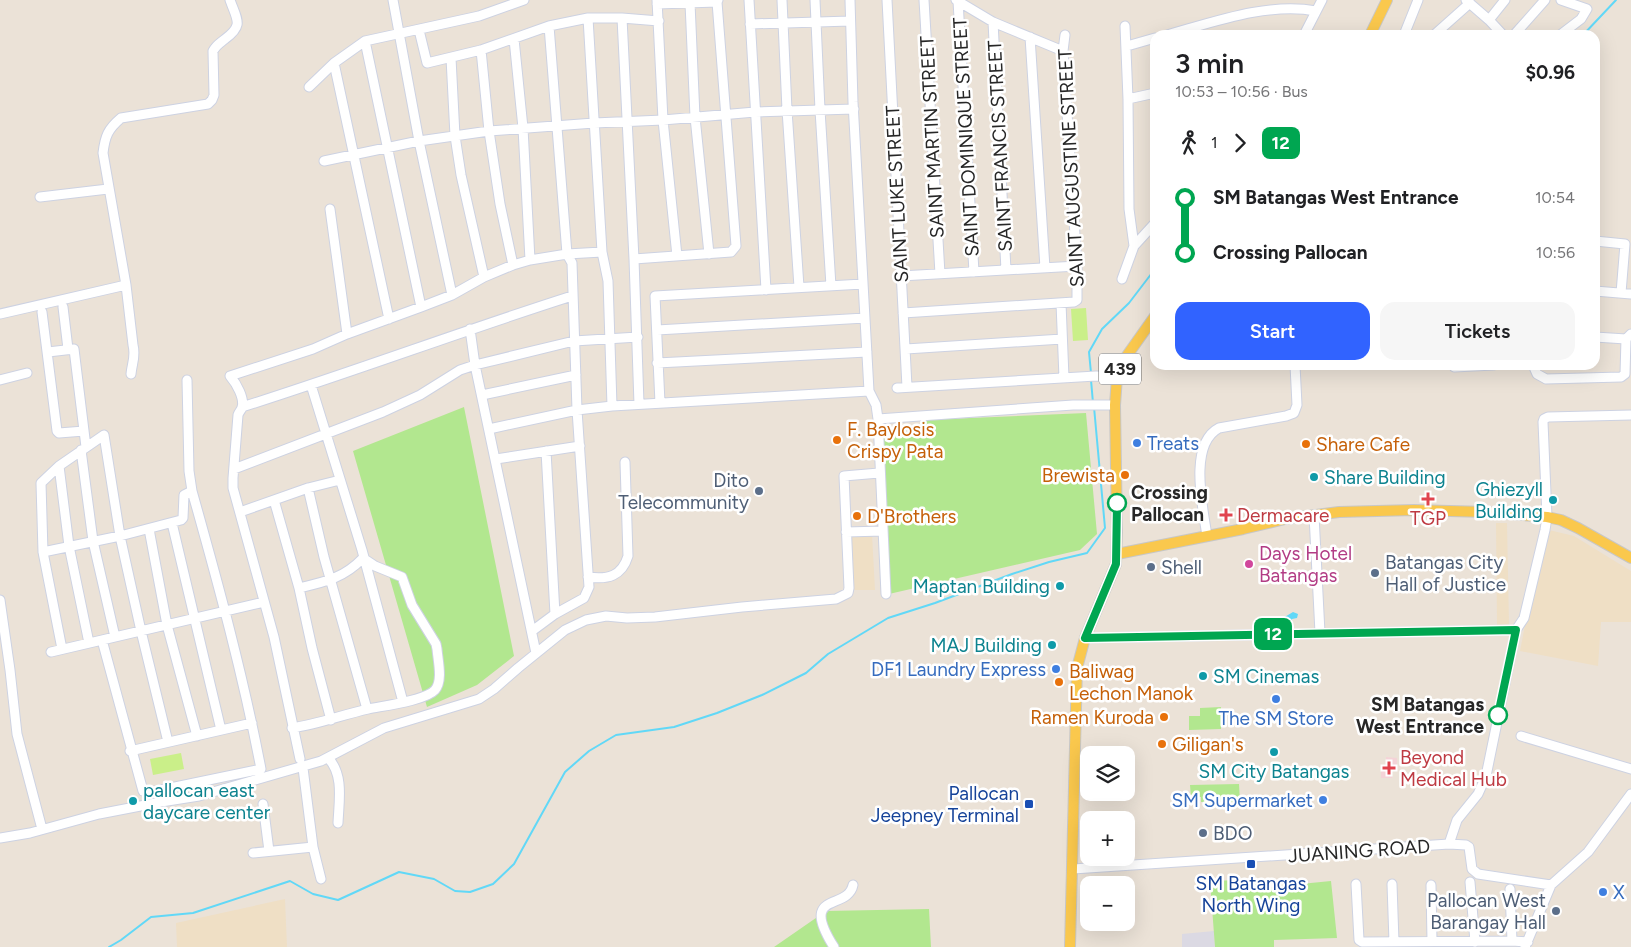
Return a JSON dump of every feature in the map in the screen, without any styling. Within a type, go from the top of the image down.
[{"type":"main road","points":[[1372,30],[1387,0]]},
{"type":"main road","name":"439","points":[[1070,947],[1077,668],[1085,638],[1116,564],[1114,405],[1117,377],[1126,357],[1150,323]]},
{"type":"main road","points":[[1117,554],[1314,514],[1358,511],[1433,510],[1547,517],[1561,520],[1631,558]]},
{"type":"street","points":[[130,374],[135,354],[132,345],[126,285],[108,189],[103,153],[104,140],[111,126],[121,118],[208,104],[212,100],[214,95],[213,51],[215,47],[237,28],[238,20],[230,0]]},
{"type":"street","points":[[393,0],[452,295]]},
{"type":"street","points":[[309,87],[334,63],[366,41],[479,16],[524,0]]},
{"type":"street","points":[[749,0],[766,290]]},
{"type":"street","points":[[782,0],[787,110],[799,287]]},
{"type":"street","points":[[815,0],[831,286]]},
{"type":"street","points":[[850,0],[866,352],[869,391],[876,405],[878,419],[879,474],[886,594]]},
{"type":"street","name":"SAINT LUKE STREET","points":[[887,0],[900,276],[906,349],[902,387],[1064,378]]},
{"type":"street","name":"SAINT MARTIN STREET","points":[[924,0],[940,274]]},
{"type":"street","points":[[1306,30],[1322,0]]},
{"type":"street","points":[[1406,30],[1418,0]]},
{"type":"street","points":[[1489,20],[1505,0]]},
{"type":"street","points":[[1518,30],[1545,0]]},
{"type":"street","points":[[1560,0],[1587,9],[1581,19],[1567,30]]},
{"type":"street","points":[[634,258],[677,256],[731,252],[736,246],[718,1],[657,2],[663,120],[677,256]]},
{"type":"street","points":[[957,1],[993,22],[1063,51]]},
{"type":"street","name":"SAINT DOMINIQUE STREET","points":[[957,1],[974,272]]},
{"type":"street","points":[[690,2],[696,117],[709,254]]},
{"type":"street","points":[[1439,30],[1468,2],[1498,30]]},
{"type":"street","points":[[1186,30],[1260,11],[1290,8],[1316,11]]},
{"type":"street","points":[[419,30],[427,63],[481,50],[549,26],[588,18],[659,21]]},
{"type":"street","points":[[588,18],[602,252],[608,280],[612,406]]},
{"type":"street","points":[[622,18],[638,338],[639,404]]},
{"type":"street","points":[[750,24],[850,21]]},
{"type":"street","name":"SAINT FRANCIS STREET","points":[[993,22],[1006,270]]},
{"type":"street","points":[[532,631],[555,614],[584,598],[589,587],[577,410],[572,263],[567,254],[549,26]]},
{"type":"street","points":[[1125,26],[1129,209],[1134,246]]},
{"type":"street","name":"SAINT AUGUSTINE STREET","points":[[1061,303],[1077,300],[1077,266],[1063,51],[1065,35]]},
{"type":"street","points":[[1030,37],[1045,268]]},
{"type":"street","points":[[514,39],[523,128],[530,260]]},
{"type":"street","points":[[1126,46],[1150,39]]},
{"type":"street","points":[[366,41],[422,307]]},
{"type":"street","points":[[481,50],[489,131],[500,204],[513,265]]},
{"type":"street","points":[[451,58],[455,136],[484,277]]},
{"type":"street","points":[[334,63],[389,319]]},
{"type":"street","points":[[1128,99],[1150,94]]},
{"type":"street","points":[[324,161],[420,141],[489,131],[787,110],[854,109]]},
{"type":"street","points":[[40,197],[108,189]]},
{"type":"street","points":[[330,209],[347,334]]},
{"type":"street","points":[[1122,279],[1134,246],[1150,228]]},
{"type":"street","points":[[1600,242],[1625,244],[1621,293]]},
{"type":"street","points":[[320,879],[313,848],[301,763],[274,637],[233,488],[238,415],[242,408],[241,395],[237,384],[230,376],[313,349],[347,334],[422,307],[452,295],[484,277],[513,265],[530,260],[567,254],[602,252]]},
{"type":"street","points":[[900,276],[1077,266]]},
{"type":"street","points":[[660,403],[655,296],[863,284]]},
{"type":"street","points":[[0,314],[126,285]]},
{"type":"street","points":[[1600,291],[1631,294]]},
{"type":"street","points":[[242,408],[470,329],[572,296]]},
{"type":"street","points":[[903,313],[1061,303],[1064,378],[1117,377]]},
{"type":"street","points":[[64,307],[68,349]]},
{"type":"street","points":[[42,312],[58,432],[84,431]]},
{"type":"street","points":[[656,330],[865,318]]},
{"type":"street","points":[[470,329],[475,365],[536,653]]},
{"type":"street","points":[[1535,370],[1537,374],[1546,379],[1621,377],[1625,374],[1629,336],[1600,337]]},
{"type":"street","points":[[234,469],[383,412],[420,395],[460,370],[475,365],[574,341],[638,338]]},
{"type":"street","points":[[906,349],[1062,339]]},
{"type":"street","points":[[48,352],[74,349],[84,431],[93,542],[115,637]]},
{"type":"street","points":[[657,363],[866,352]]},
{"type":"street","points":[[1208,536],[1200,484],[1200,458],[1212,432],[1219,428],[1294,413],[1297,405],[1295,370]]},
{"type":"street","points":[[0,380],[27,373]]},
{"type":"street","points":[[482,395],[576,375]]},
{"type":"street","points":[[102,640],[130,751],[143,791],[147,793],[261,769],[226,611],[192,491],[189,471],[188,380]]},
{"type":"street","points":[[311,385],[363,558],[403,702]]},
{"type":"street","points":[[489,429],[577,410],[612,406],[869,391]]},
{"type":"street","points":[[878,419],[1076,405],[1114,405]]},
{"type":"street","name":"JUANING ROAD","points":[[1073,869],[1449,844],[1456,820],[1478,794],[1486,776],[1516,630],[1524,618],[1545,530],[1547,517],[1542,422],[1548,417],[1631,415]]},
{"type":"street","points":[[62,649],[43,552],[41,483],[59,466],[104,435],[120,536],[168,742]]},
{"type":"street","points":[[496,459],[580,446]]},
{"type":"street","points":[[546,451],[555,614]]},
{"type":"street","points":[[588,577],[612,577],[625,566],[628,556],[625,462]]},
{"type":"street","points":[[59,466],[69,546],[89,643]]},
{"type":"street","points":[[0,838],[99,814],[199,796],[301,763],[328,758],[384,728],[479,699],[494,690],[565,630],[586,620],[606,616],[628,618],[655,617],[742,607],[836,600],[848,593],[849,588],[844,476],[879,474]]},
{"type":"street","points":[[240,512],[308,488],[340,480]]},
{"type":"street","points":[[308,488],[331,580],[367,709]]},
{"type":"street","points":[[43,552],[120,536],[182,519],[184,496],[192,491]]},
{"type":"street","points":[[274,500],[299,588],[312,648],[331,720]]},
{"type":"street","points":[[1314,514],[1320,633]]},
{"type":"street","points":[[172,523],[220,730]]},
{"type":"street","points":[[149,529],[167,625],[197,736]]},
{"type":"street","points":[[846,532],[882,530]]},
{"type":"street","points":[[299,588],[331,580],[354,568],[363,558]]},
{"type":"street","points":[[292,728],[422,697],[434,691],[439,683],[437,649],[412,605],[402,576],[375,566],[363,558]]},
{"type":"street","points":[[0,600],[17,734],[42,829]]},
{"type":"street","points":[[51,652],[264,602]]},
{"type":"street","points":[[1085,638],[1516,630]]},
{"type":"street","points":[[130,751],[252,723]]},
{"type":"street","points":[[1521,736],[1631,769]]},
{"type":"street","points":[[328,758],[335,765],[338,774],[338,822]]},
{"type":"street","points":[[1356,884],[1359,940],[1362,942],[1512,941],[1526,945],[1551,885],[1588,852],[1631,794]]},
{"type":"street","points":[[263,804],[269,851]]},
{"type":"street","points":[[1449,844],[1469,846],[1472,868],[1478,874],[1551,885]]},
{"type":"street","points":[[254,853],[313,848]]},
{"type":"street","points":[[1470,882],[1475,942]]},
{"type":"street","points":[[1392,884],[1394,942]]},
{"type":"street","points":[[834,947],[821,920],[823,910],[828,904],[847,896],[852,891],[853,885]]},
{"type":"street","points":[[1431,885],[1432,941]]},
{"type":"street","points":[[1510,889],[1512,941]]},
{"type":"shaded area","points":[[1496,523],[1507,523],[1509,625],[1497,625]]},
{"type":"shaded area","points":[[1549,530],[1574,536],[1631,571],[1631,622],[1601,622],[1598,666],[1520,651]]},
{"type":"shaded area","points":[[872,534],[875,590],[851,590],[847,536]]},
{"type":"shaded area","name":"Beyond Medical Hub","points":[[1386,757],[1397,758],[1397,766],[1391,767],[1392,778],[1381,778],[1381,769],[1386,768]]},
{"type":"shaded area","points":[[285,899],[287,947],[177,947],[176,923]]},
{"type":"shaded area","points":[[1214,931],[1215,947],[1182,947],[1182,934]]},
{"type":"green space","points":[[1086,308],[1088,340],[1073,341],[1071,309]]},
{"type":"green space","points":[[464,407],[514,656],[477,685],[427,707],[353,451]]},
{"type":"green space","points":[[1086,413],[1097,534],[1080,550],[889,594],[882,438],[925,436],[924,420]]},
{"type":"green space","points":[[1221,707],[1221,729],[1189,730],[1189,716],[1200,716],[1200,708]]},
{"type":"green space","points":[[181,753],[184,769],[153,775],[150,759]]},
{"type":"green space","points":[[1239,784],[1240,802],[1201,802],[1201,797],[1191,797],[1190,785]]},
{"type":"green space","points":[[1269,879],[1270,887],[1331,881],[1337,938],[1274,940],[1274,947],[1215,947],[1210,881]]},
{"type":"green space","points":[[929,909],[931,947],[774,947],[826,911]]},
{"type":"water","points":[[1293,612],[1298,614],[1297,618],[1292,619],[1292,626],[1290,628],[1284,627],[1282,624],[1283,618]]},
{"type":"waterway","points":[[1588,30],[1616,0]]},
{"type":"waterway","points":[[1091,373],[1089,352],[1102,329],[1129,303],[1150,276]]},
{"type":"waterway","points":[[1091,380],[1093,403]]},
{"type":"waterway","points":[[109,947],[151,917],[193,913],[290,881],[313,894],[338,900],[399,872],[434,879],[455,891],[470,892],[493,884],[514,864],[565,772],[589,751],[616,735],[674,727],[717,713],[762,695],[806,673],[828,654],[888,618],[935,603],[1012,574],[1049,562],[1087,553],[1105,528],[1094,407]]},
{"type":"bus line","name":"12","points":[[1117,503],[1116,564],[1085,638],[1516,630],[1498,715]]},
{"type":"place","name":"F. Baylosis Crispy Pata","points":[[837,440]]},
{"type":"place","name":"Treats","points":[[1137,443]]},
{"type":"place","name":"Share Cafe","points":[[1306,444]]},
{"type":"place","name":"Brewista","points":[[1125,475]]},
{"type":"place","name":"Share Building","points":[[1314,477]]},
{"type":"place","name":"Dito Telecommunity","points":[[759,491]]},
{"type":"place","name":"TGP","points":[[1428,499]]},
{"type":"place","name":"Ghiezyll Building","points":[[1553,500]]},
{"type":"place","name":"Crossing Pallocan","points":[[1117,503]]},
{"type":"place","name":"Dermacare","points":[[1226,515]]},
{"type":"place","name":"D'Brothers","points":[[857,516]]},
{"type":"place","name":"Days Hotel Batangas","points":[[1249,564]]},
{"type":"place","name":"Shell","points":[[1151,567]]},
{"type":"place","name":"Batangas City Hall of Justice","points":[[1375,573]]},
{"type":"place","name":"Maptan Building","points":[[1060,586]]},
{"type":"place","name":"MAJ Building","points":[[1052,645]]},
{"type":"place","name":"DF1 Laundry Express","points":[[1056,669]]},
{"type":"place","name":"SM Cinemas","points":[[1203,676]]},
{"type":"place","name":"Baliwag Lechon Manok","points":[[1059,682]]},
{"type":"place","name":"The SM Store","points":[[1276,699]]},
{"type":"place","name":"SM Batangas West Entrance","points":[[1498,715]]},
{"type":"place","name":"Ramen Kuroda","points":[[1164,717]]},
{"type":"place","name":"Giligan's","points":[[1162,744]]},
{"type":"place","name":"SM City Batangas","points":[[1274,752]]},
{"type":"place","name":"Beyond Medical Hub","points":[[1389,768]]},
{"type":"place","name":"SM Supermarket","points":[[1323,800]]},
{"type":"place","name":"pallocan east daycare center","points":[[133,801]]},
{"type":"place","name":"Pallocan Jeepney Terminal","points":[[1029,804]]},
{"type":"place","name":"BDO","points":[[1203,833]]},
{"type":"place","name":"SM Batangas North Wing","points":[[1251,864]]},
{"type":"place","name":"X","points":[[1603,892]]},
{"type":"place","name":"Pallocan West Barangay Hall","points":[[1556,911]]}]
